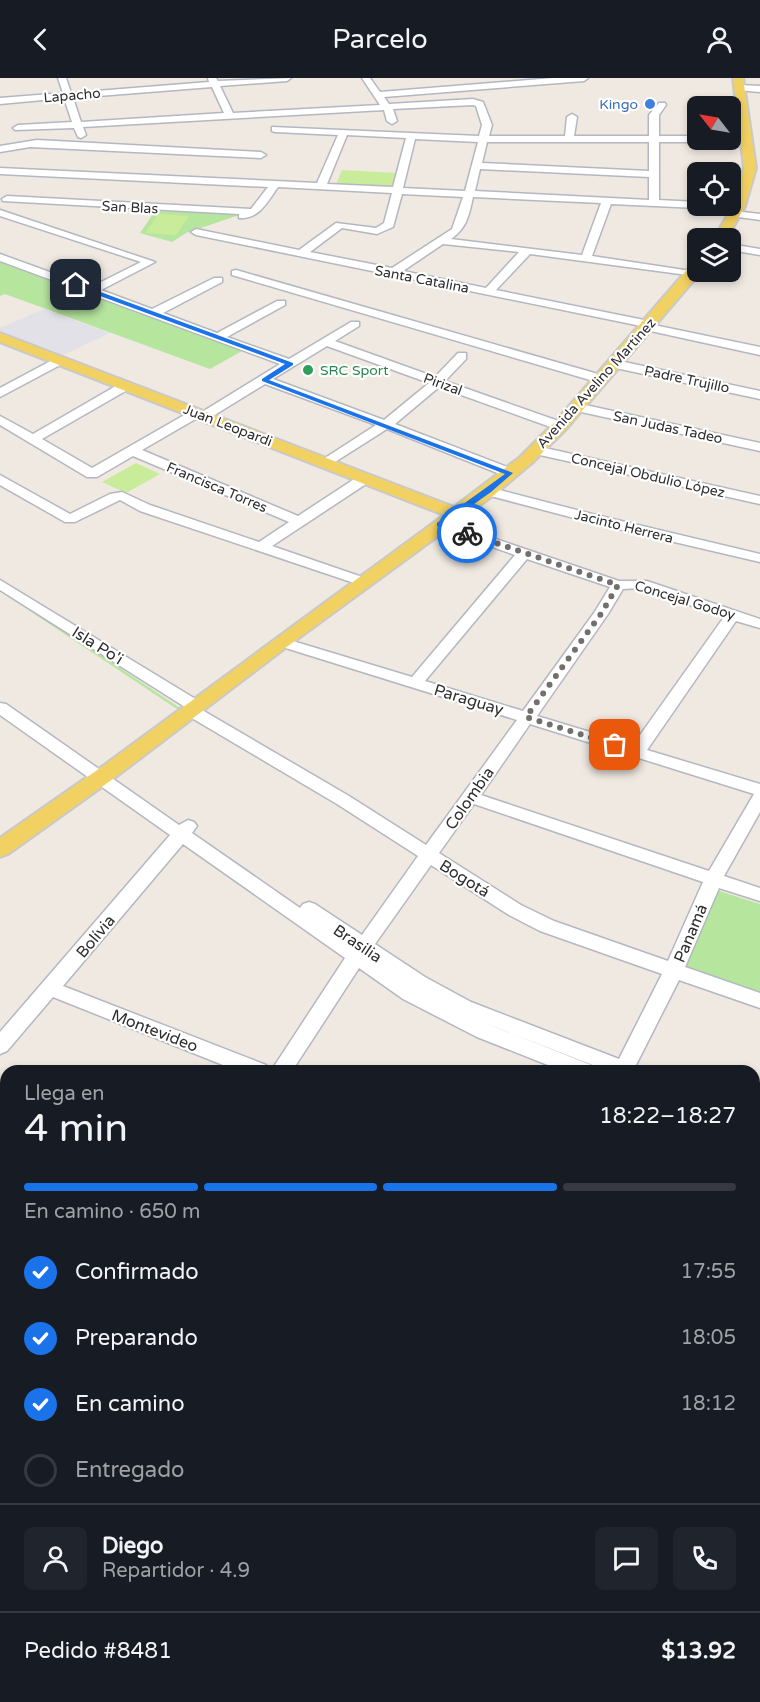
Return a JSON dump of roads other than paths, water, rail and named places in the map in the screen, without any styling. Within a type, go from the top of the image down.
[{"type":"main road","points":[[741,201],[755,169],[746,139],[745,81],[760,88]]},
{"type":"main road","name":"Avenida Avelino Martinez","points":[[0,849],[105,775],[510,473],[560,426],[687,279]]},
{"type":"main road","name":"Juan Leopardi","points":[[0,338],[327,463],[448,519]]},
{"type":"street","points":[[0,171],[20,145],[83,139],[62,78]]},
{"type":"street","name":"Lapacho","points":[[0,101],[214,81],[287,78]]},
{"type":"street","points":[[366,78],[388,109],[392,121]]},
{"type":"street","points":[[378,95],[521,80],[584,78]]},
{"type":"street","points":[[214,81],[230,116]]},
{"type":"street","points":[[211,96],[222,95]]},
{"type":"street","points":[[18,128],[135,118],[279,114],[477,103],[487,120],[478,166],[460,224],[456,231],[392,273]]},
{"type":"street","points":[[654,203],[654,115],[662,105]]},
{"type":"street","points":[[261,155],[279,114]]},
{"type":"street","points":[[569,140],[572,117]]},
{"type":"street","points":[[10,156],[261,155],[342,133],[483,139],[687,139]]},
{"type":"street","points":[[321,186],[342,133]]},
{"type":"street","points":[[300,254],[340,225],[377,231],[386,228],[391,222],[411,136]]},
{"type":"street","points":[[741,139],[746,139]]},
{"type":"street","points":[[20,145],[261,155]]},
{"type":"street","points":[[261,155],[276,183]]},
{"type":"street","points":[[3,200],[10,156]]},
{"type":"street","points":[[478,166],[655,174]]},
{"type":"street","points":[[276,183],[687,204]]},
{"type":"street","points":[[254,212],[276,183]]},
{"type":"street","name":"San Blas","points":[[3,200],[254,212]]},
{"type":"street","points":[[586,258],[607,200]]},
{"type":"street","points":[[741,211],[760,217]]},
{"type":"street","name":"Santa Catalina","points":[[254,212],[196,232],[760,351]]},
{"type":"street","points":[[0,213],[150,262],[91,291]]},
{"type":"street","points":[[441,241],[687,269]]},
{"type":"street","points":[[741,249],[760,252]]},
{"type":"street","points":[[488,292],[527,250]]},
{"type":"street","points":[[0,256],[290,364]]},
{"type":"street","points":[[236,273],[601,380]]},
{"type":"street","points":[[154,313],[218,280]]},
{"type":"street","points":[[218,337],[281,303]]},
{"type":"street","points":[[0,420],[92,474],[264,380],[355,324]]},
{"type":"street","name":"Pirizal","points":[[326,342],[560,426]]},
{"type":"street","points":[[327,463],[387,425],[440,383],[462,356]]},
{"type":"street","points":[[0,393],[58,361]]},
{"type":"street","name":"Padre Trujillo","points":[[615,363],[760,395]]},
{"type":"street","points":[[264,380],[510,473]]},
{"type":"street","points":[[31,440],[125,386]]},
{"type":"street","name":"San Judas Tadeo","points":[[576,406],[760,447]]},
{"type":"street","name":"Concejal Obdulio López","points":[[536,450],[760,500]]},
{"type":"street","name":"Francisca Torres","points":[[133,451],[300,522]]},
{"type":"street","points":[[0,478],[70,519],[121,496],[145,508],[263,546],[363,582]]},
{"type":"street","points":[[263,546],[364,479]]},
{"type":"street","name":"Jacinto Herrera","points":[[488,491],[593,519],[760,558]]},
{"type":"street","name":"Concejal Godoy","points":[[448,519],[525,552],[618,585],[642,584],[760,624]]},
{"type":"street","points":[[416,682],[525,552]]},
{"type":"street","name":"Isla Po'i","points":[[0,584],[191,710]]},
{"type":"street","name":"Colombia","points":[[285,1065],[360,953],[601,614],[618,585]]},
{"type":"street","name":"Isla Po'i","points":[[0,593],[191,710]]},
{"type":"street","points":[[637,752],[733,615]]},
{"type":"street","name":"Paraguay","points":[[281,642],[760,790]]},
{"type":"street","name":"Brasilia","points":[[0,708],[185,829],[360,953],[433,1008],[484,1032],[569,1065]]},
{"type":"street","name":"Bogotá","points":[[191,710],[343,801],[515,910],[547,926],[760,1000]]},
{"type":"street","points":[[470,797],[760,895]]},
{"type":"street","name":"Panamá","points":[[628,1065],[674,970],[713,880],[760,797]]},
{"type":"street","name":"Bolívia","points":[[0,1046],[51,989],[185,829]]},
{"type":"street","name":"Brasilia","points":[[360,953],[464,1007],[613,1065]]},
{"type":"street","name":"Montevideo","points":[[51,989],[243,1065]]},
{"type":"place","name":"Kingo","points":[[650,104]]},
{"type":"place","name":"SRC Sport","points":[[308,370]]}]
